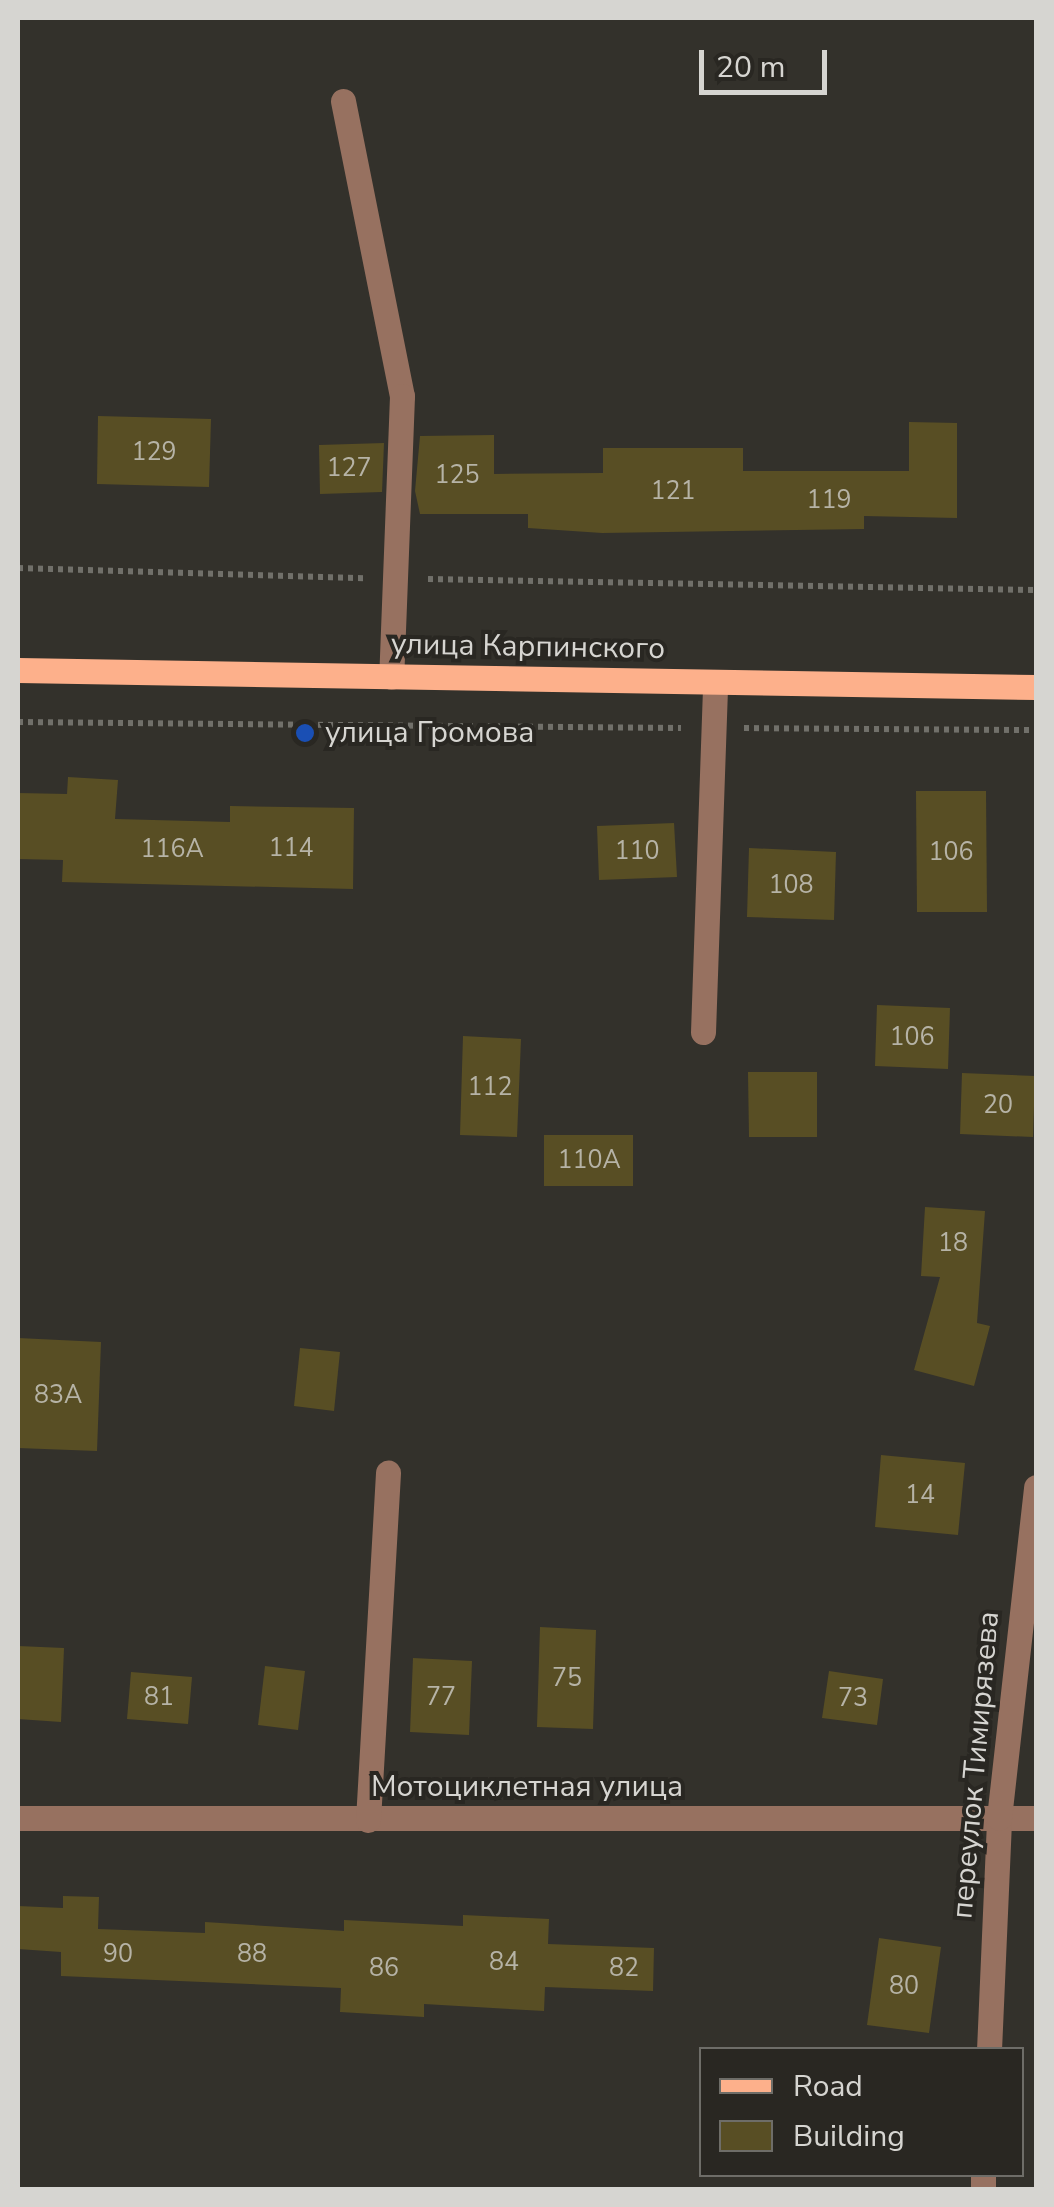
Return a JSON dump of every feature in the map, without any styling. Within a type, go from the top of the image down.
[{"type":"main road","name":"улица Карпинского","points":[[18,670],[1036,687]]},
{"type":"street","points":[[343,100],[402,396],[391,677]]},
{"type":"street","points":[[704,1032],[715,682]]},
{"type":"street","points":[[368,1820],[388,1473]]},
{"type":"street","name":"переулок Тимирязева","points":[[989,2047],[999,1818],[1036,1487]]},
{"type":"street","name":"Мотоциклетная улица","points":[[18,1818],[1036,1818]]},
{"type":"path","points":[[18,568],[1036,590]]},
{"type":"path","points":[[18,722],[1036,730]]},
{"type":"building","points":[[98,416],[211,419],[209,487],[97,484]]},
{"type":"building","points":[[909,422],[957,423],[957,518],[864,516],[864,529],[602,533],[528,528],[528,514],[420,514],[415,491],[420,436],[494,435],[494,474],[603,473],[603,448],[743,448],[743,471],[909,471]]},
{"type":"building","points":[[384,443],[382,492],[320,494],[319,445]]},
{"type":"building","points":[[68,777],[118,780],[115,819],[230,822],[230,806],[354,808],[353,889],[62,882],[63,860],[18,859],[18,793],[67,794]]},
{"type":"building","points":[[916,791],[986,791],[987,912],[917,912]]},
{"type":"building","points":[[674,823],[677,877],[599,880],[597,826]]},
{"type":"building","points":[[749,848],[836,852],[834,920],[747,917]]},
{"type":"building","points":[[877,1005],[950,1008],[948,1069],[875,1066]]},
{"type":"building","points":[[463,1036],[521,1039],[517,1137],[460,1135]]},
{"type":"building","points":[[748,1072],[817,1072],[817,1137],[749,1137]]},
{"type":"building","points":[[962,1073],[1035,1076],[1033,1137],[960,1134]]},
{"type":"building","points":[[544,1135],[633,1135],[633,1186],[544,1186]]},
{"type":"building","points":[[925,1207],[985,1211],[977,1323],[990,1326],[974,1386],[914,1370],[940,1277],[921,1276]]},
{"type":"building","points":[[18,1338],[101,1342],[97,1451],[18,1448]]},
{"type":"building","points":[[300,1348],[340,1352],[334,1411],[294,1406]]},
{"type":"building","points":[[881,1455],[965,1463],[958,1535],[875,1527]]},
{"type":"building","points":[[540,1627],[596,1630],[593,1729],[537,1727]]},
{"type":"building","points":[[18,1646],[64,1648],[61,1722],[18,1719]]},
{"type":"building","points":[[413,1658],[472,1661],[469,1735],[410,1732]]},
{"type":"building","points":[[265,1666],[305,1671],[298,1730],[258,1725]]},
{"type":"building","points":[[829,1671],[883,1679],[877,1725],[822,1718]]},
{"type":"building","points":[[131,1672],[192,1677],[188,1724],[127,1719]]},
{"type":"building","points":[[63,1896],[99,1897],[98,1929],[205,1933],[205,1922],[344,1931],[344,1920],[463,1926],[463,1915],[549,1919],[548,1944],[654,1948],[653,1991],[545,1987],[544,2011],[424,2004],[424,2017],[340,2012],[341,1988],[61,1976],[61,1952],[18,1949],[18,1906],[63,1908]]},
{"type":"building","points":[[879,1938],[941,1947],[929,2033],[867,2025]]},
{"type":"place","name":"улица Громова","points":[[305,733]]}]
